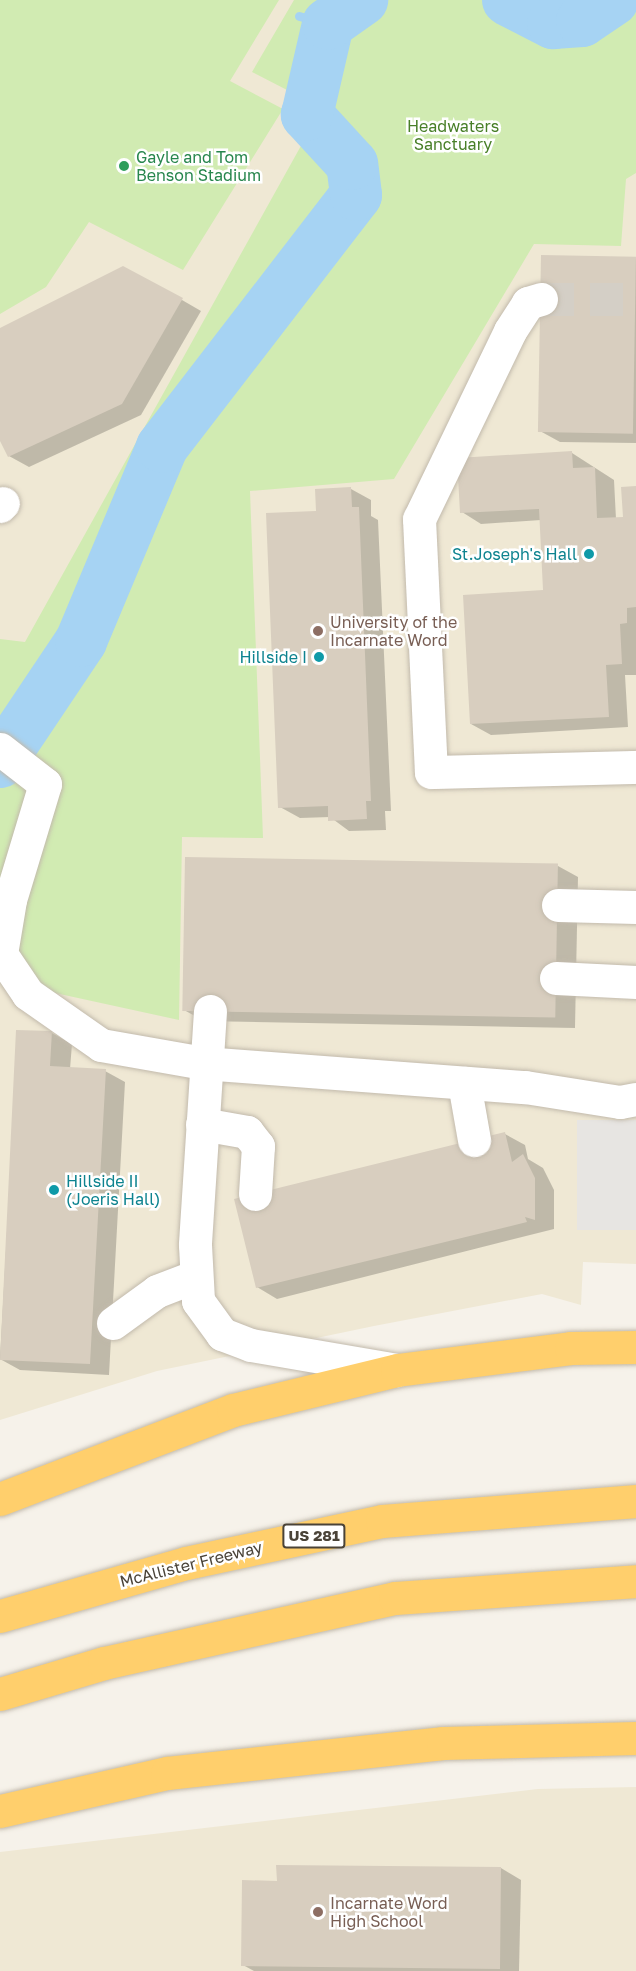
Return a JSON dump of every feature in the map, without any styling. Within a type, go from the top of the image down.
[{"type":"highway","points":[[0,1499],[233,1410],[397,1370],[571,1348],[636,1347]]},
{"type":"highway","name":"McAllister Freeway","points":[[0,1616],[186,1563],[382,1521],[636,1501]]},
{"type":"highway","points":[[0,1694],[104,1663],[395,1598],[636,1581]]},
{"type":"highway","points":[[0,1811],[167,1773],[443,1743],[636,1738]]},
{"type":"lane","points":[[541,299],[528,303],[510,331],[419,519],[430,772],[636,767]]},
{"type":"lane","points":[[0,749],[45,784],[10,900],[1,954],[28,994],[101,1045],[203,1064],[464,1083],[620,1102],[636,1099]]},
{"type":"lane","points":[[558,905],[636,907]]},
{"type":"lane","points":[[556,978],[636,982]]},
{"type":"lane","points":[[210,1011],[203,1064],[194,1277],[198,1301],[222,1334],[251,1345],[397,1370]]},
{"type":"lane","points":[[464,1083],[474,1140]]},
{"type":"lane","points":[[202,1125],[247,1132],[258,1146],[255,1194]]},
{"type":"lane","points":[[113,1323],[157,1291],[194,1277]]},
{"type":"shaded area","name":"University of the Incarnate Word","points":[[0,0],[636,0],[636,1264],[583,1262],[581,1305],[542,1294],[374,1326],[157,1371],[0,1420]]},
{"type":"shaded area","points":[[577,1120],[636,1120],[636,1230],[577,1230]]},
{"type":"shaded area","name":"Incarnate Word High School","points":[[636,1787],[636,1971],[0,1971],[0,1852],[538,1789]]},
{"type":"green space","name":"Gayle and Tom Benson Stadium","points":[[0,0],[279,0],[230,81],[283,109],[183,270],[89,222],[46,287],[0,314]]},
{"type":"green space","name":"Headwaters Sanctuary","points":[[294,0],[636,0],[636,173],[626,179],[621,246],[534,244],[394,479],[250,491],[263,838],[182,837],[179,1020],[0,981],[0,639],[25,642],[322,108],[252,72]]},
{"type":"building","points":[[541,255],[636,257],[633,434],[538,432]]},
{"type":"building","points":[[123,266],[183,298],[122,404],[8,457],[0,441],[0,328]]},
{"type":"building","name":"St.Joseph's Hall","points":[[572,451],[573,468],[595,467],[597,518],[623,517],[621,487],[636,486],[636,607],[627,608],[627,623],[620,624],[622,664],[606,665],[609,717],[470,724],[463,595],[543,590],[539,509],[460,513],[457,458]]},
{"type":"building","name":"Hillside I","points":[[351,487],[352,507],[359,507],[371,801],[366,801],[367,819],[328,821],[328,806],[278,808],[266,513],[316,511],[315,489]]},
{"type":"building","points":[[185,857],[558,864],[555,1017],[182,1011]]},
{"type":"building","name":"Hillside II (Joeris Hall)","points":[[16,1030],[52,1031],[50,1066],[106,1069],[90,1364],[0,1360]]},
{"type":"building","points":[[505,1132],[512,1162],[523,1154],[535,1178],[535,1220],[525,1217],[527,1222],[256,1288],[234,1199]]},
{"type":"building","points":[[276,1865],[501,1867],[500,1969],[241,1966],[242,1880],[277,1881]]},
{"type":"waterway","points":[[0,762],[81,641],[162,447],[356,195],[352,164],[307,115],[328,24],[362,0]]},
{"type":"waterway","points":[[508,0],[553,23],[582,21],[613,0]]},
{"type":"waterway","points":[[299,16],[328,24]]},
{"type":"tunnel","points":[[541,299],[636,299]]},
{"type":"place","name":"Gayle and Tom Benson Stadium","points":[[124,166]]},
{"type":"place","name":"St.Joseph's Hall","points":[[589,554]]},
{"type":"place","name":"University of the Incarnate Word","points":[[318,631]]},
{"type":"place","name":"Hillside I","points":[[319,657]]},
{"type":"place","name":"Hillside II (Joeris Hall)","points":[[54,1190]]},
{"type":"place","name":"Incarnate Word High School","points":[[318,1912]]}]
